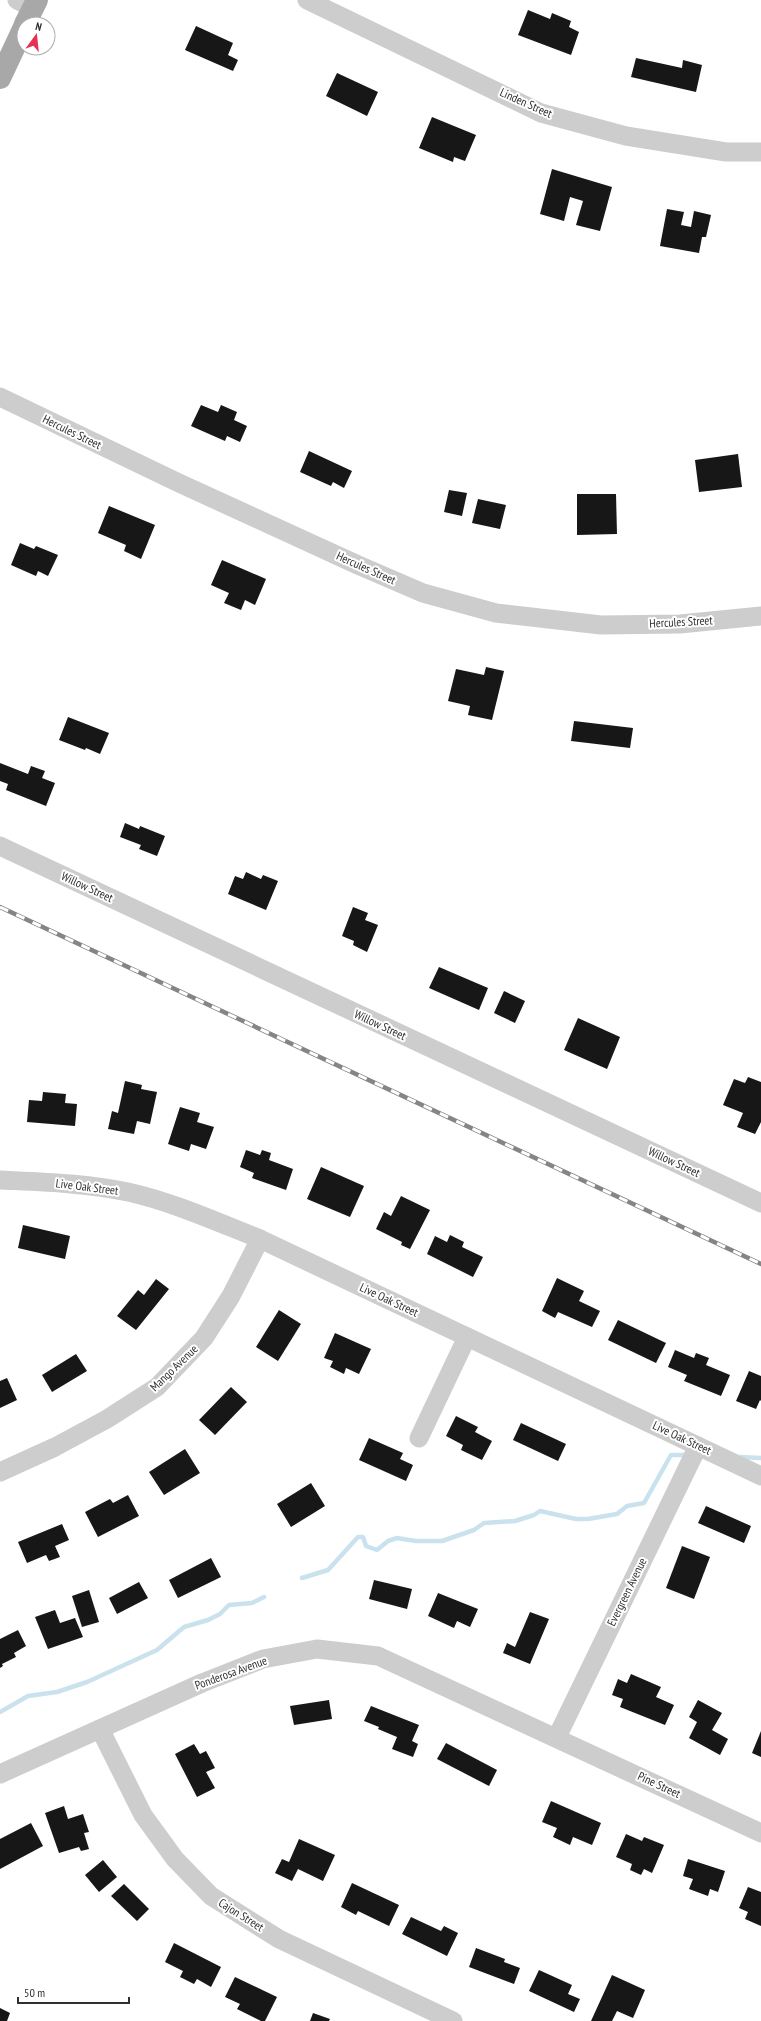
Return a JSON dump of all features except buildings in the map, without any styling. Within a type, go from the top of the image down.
[{"type":"main road","points":[[0,78],[27,12]]},
{"type":"street","name":"Linden Street","points":[[307,0],[542,113],[626,136],[726,152],[761,152]]},
{"type":"street","name":"Hercules Street","points":[[0,397],[186,486],[423,593],[496,613],[601,625],[680,624],[761,616]]},
{"type":"street","name":"Willow Street","points":[[0,846],[761,1203]]},
{"type":"street","name":"Live Oak Street","points":[[0,1180],[70,1183],[128,1192],[186,1209],[260,1239],[761,1476]]},
{"type":"street","name":"Mango Avenue","points":[[0,1472],[55,1447],[108,1419],[157,1387],[204,1338],[231,1296],[260,1239]]},
{"type":"street","points":[[420,1438],[467,1337]]},
{"type":"street","name":"Evergreen Avenue","points":[[557,1737],[698,1446]]},
{"type":"street","name":"Ponderosa Avenue","points":[[0,1774],[202,1683],[263,1659],[317,1649],[378,1656],[557,1737]]},
{"type":"street","name":"Cajon Street","points":[[100,1730],[143,1815],[175,1859],[211,1896],[279,1939],[453,2021]]},
{"type":"street","name":"Pine Street","points":[[557,1737],[761,1833]]},
{"type":"waterway","points":[[302,1578],[328,1570],[358,1537],[363,1537],[366,1546],[377,1550],[388,1541],[397,1538],[416,1541],[442,1541],[474,1530],[484,1523],[515,1521],[534,1515],[540,1511],[576,1519],[588,1519],[617,1514],[627,1506],[644,1503],[671,1455],[689,1455]]},
{"type":"waterway","points":[[739,1457],[761,1458]]},
{"type":"waterway","points":[[0,1712],[28,1696],[57,1692],[87,1682],[157,1650],[184,1627],[208,1620],[220,1614],[229,1605],[252,1603],[264,1597]]},
{"type":"railway","points":[[0,907],[761,1264]]}]
